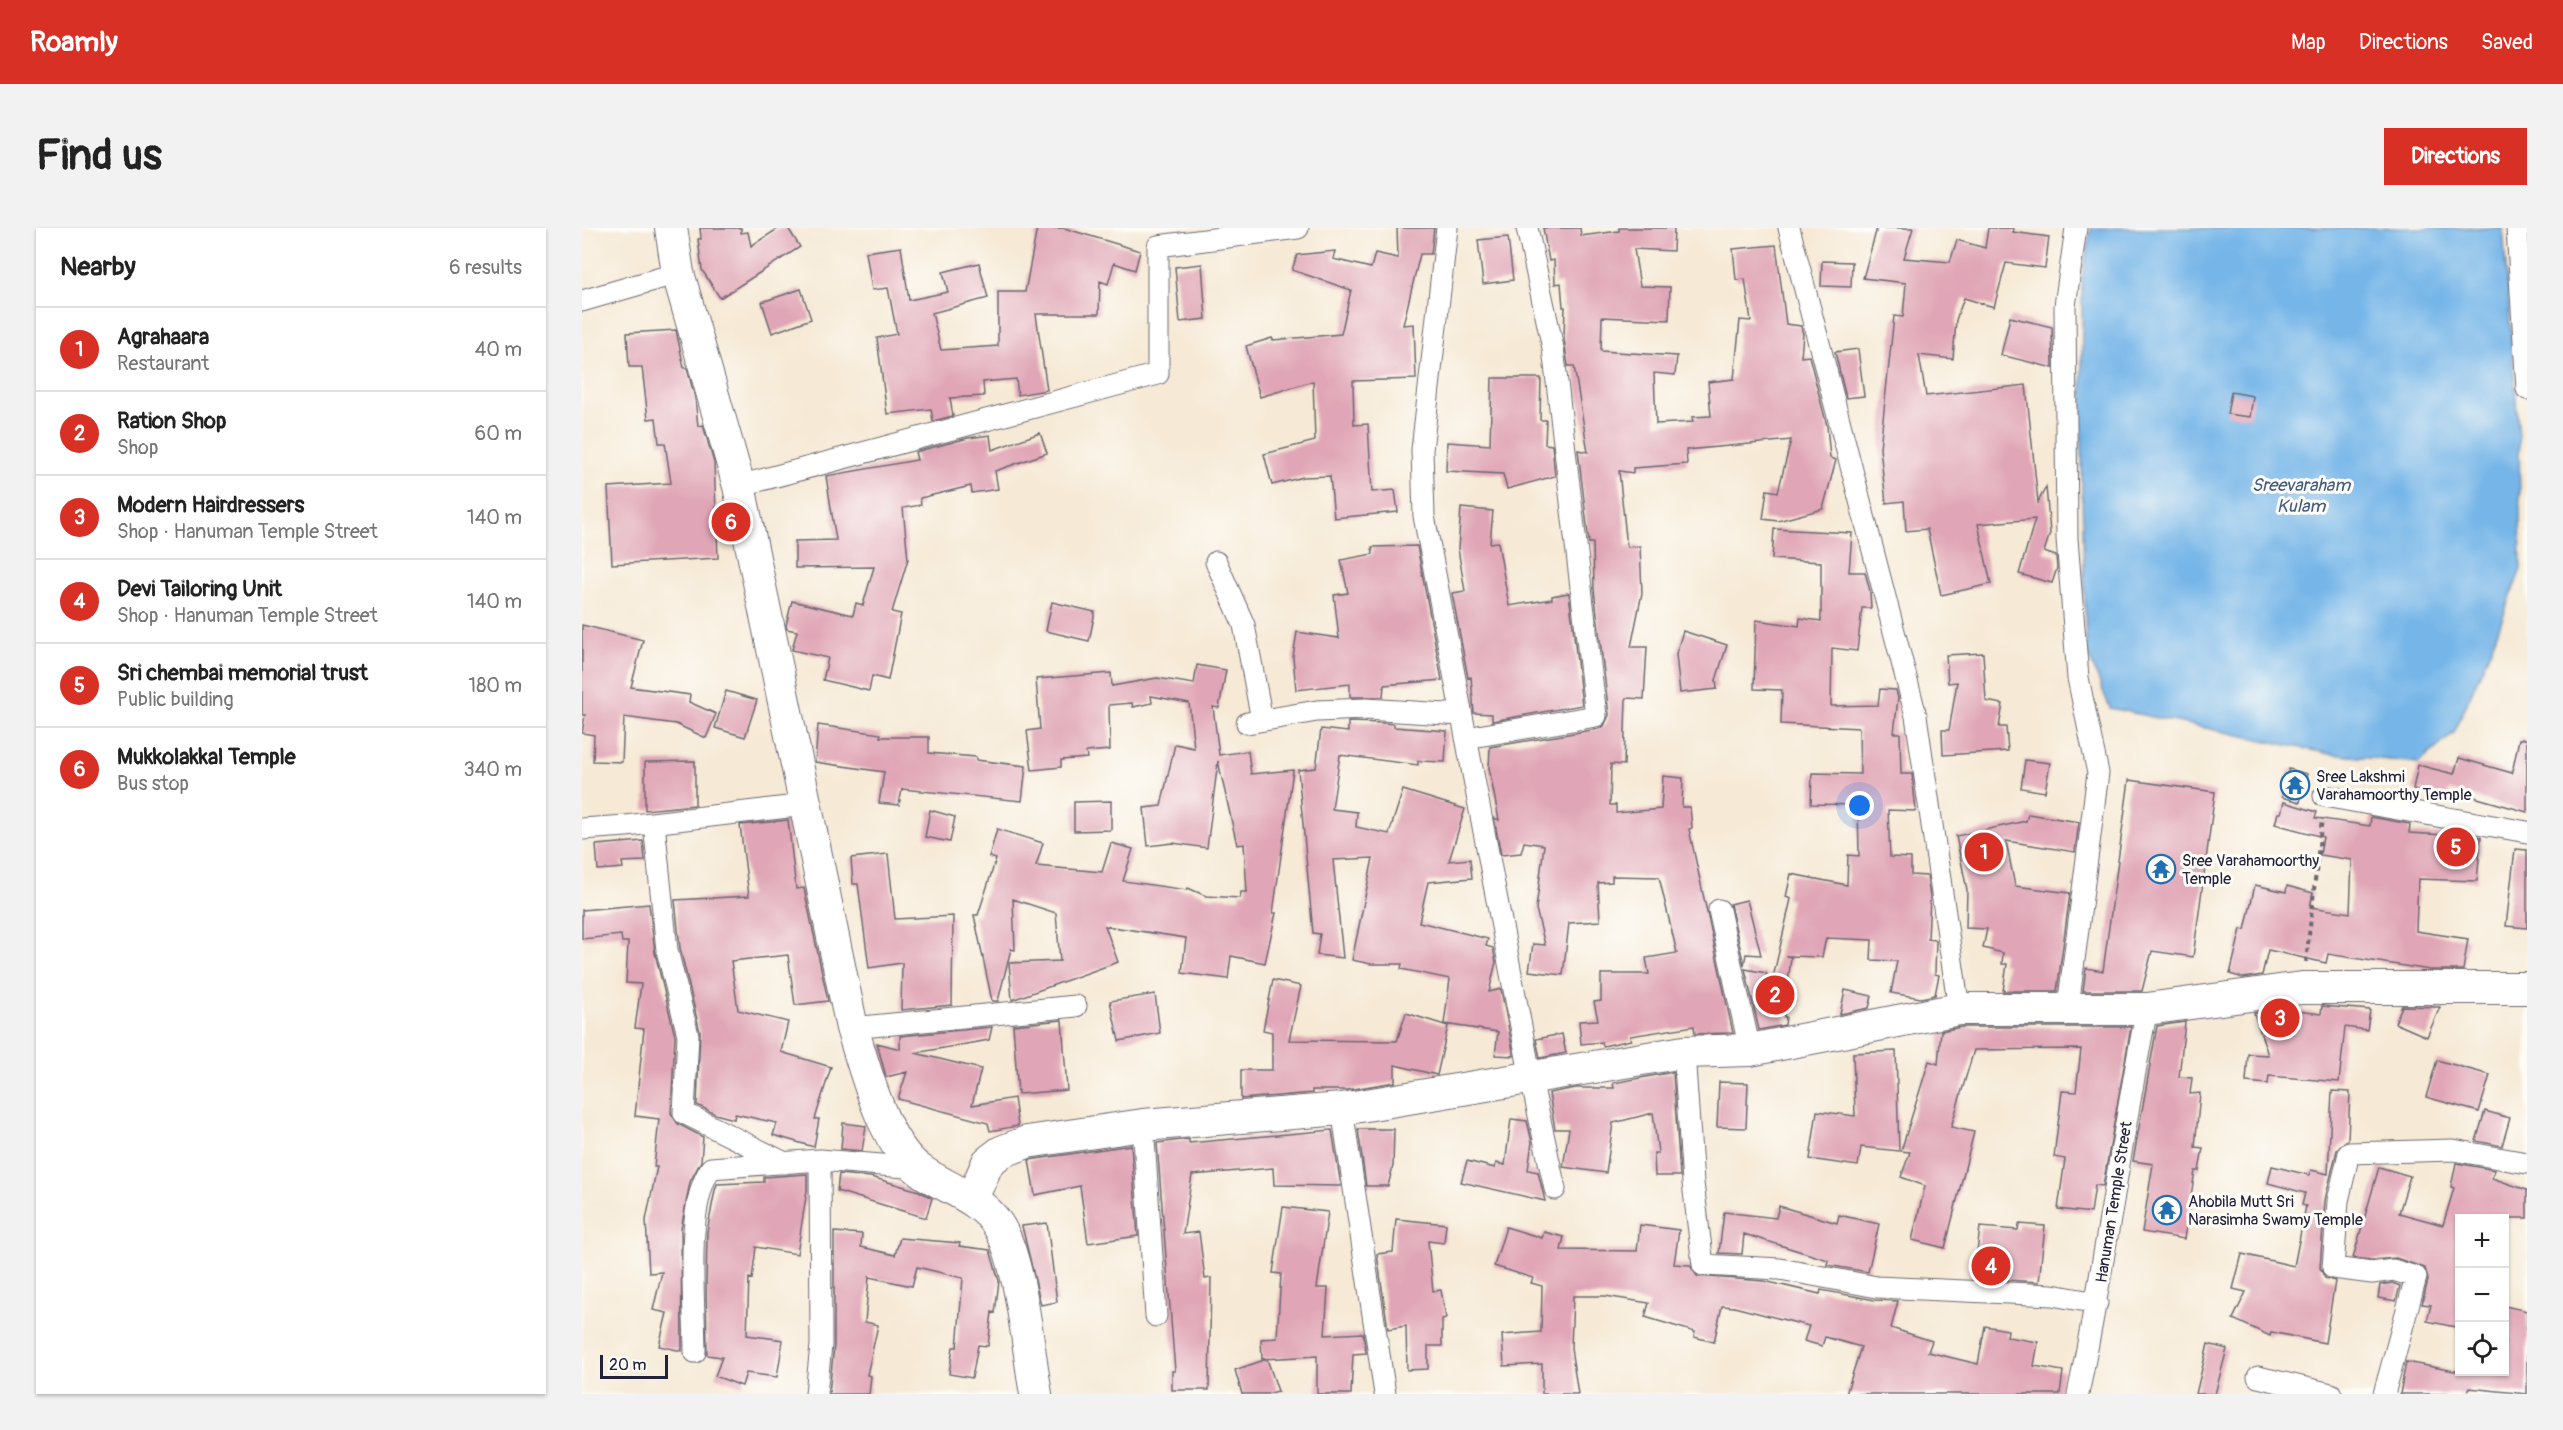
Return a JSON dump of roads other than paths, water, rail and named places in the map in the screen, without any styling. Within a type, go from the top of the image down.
[{"type":"street","points":[[670,228],[678,273],[739,486],[852,1028],[887,1127],[897,1146],[918,1168],[972,1199],[997,1223],[1010,1246],[1036,1394]]},
{"type":"street","points":[[739,486],[1158,374],[1158,246],[1298,228]]},
{"type":"street","points":[[1447,228],[1422,461],[1424,516],[1531,1079],[1556,1189]]},
{"type":"street","points":[[1467,738],[1596,716],[1553,348],[1527,228]]},
{"type":"street","points":[[1789,228],[1916,716],[1959,1009]]},
{"type":"street","points":[[2068,1007],[2098,773],[2078,678],[2067,539],[2065,306],[2076,228]]},
{"type":"street","points":[[2517,228],[2524,307],[2527,389]]},
{"type":"street","points":[[582,301],[678,273]]},
{"type":"street","points":[[1216,562],[1244,625],[1254,722],[1317,711],[1366,709],[1462,715]]},
{"type":"street","points":[[2324,796],[2527,831]]},
{"type":"street","points":[[582,829],[805,805]]},
{"type":"street","points":[[654,823],[668,950],[688,1035],[684,1113],[785,1163]]},
{"type":"street","points":[[1719,910],[1750,1050]]},
{"type":"street","points":[[972,1199],[988,1162],[1001,1152],[1027,1142],[1143,1125],[1342,1109],[1684,1052],[1750,1050],[1959,1009],[2068,1007],[2147,1009],[2302,988],[2527,988]]},
{"type":"street","points":[[852,1028],[1076,1006]]},
{"type":"street","name":"Hanuman Temple Street","points":[[2078,1394],[2097,1303],[2130,1089],[2147,1009]]},
{"type":"street","points":[[1684,1052],[1693,1183],[1703,1265],[1780,1269],[1877,1287],[2052,1295],[2097,1303]]},
{"type":"street","points":[[1342,1109],[1385,1394]]},
{"type":"street","points":[[1143,1125],[1156,1316]]},
{"type":"street","points":[[2384,1394],[2402,1337],[2416,1276],[2393,1270],[2372,1273],[2333,1268],[2338,1201],[2349,1153],[2453,1150],[2527,1164]]},
{"type":"street","points":[[695,1352],[694,1209],[702,1181],[711,1168],[820,1160],[918,1168]]},
{"type":"street","points":[[816,1394],[820,1345],[820,1160]]},
{"type":"street","points":[[2258,1377],[2331,1394]]},
{"type":"water","name":"Sreevaraham Kulam","points":[[2091,228],[2503,228],[2519,438],[2521,569],[2492,646],[2454,733],[2419,763],[2330,754],[2110,708],[2086,649],[2082,493],[2082,276]]},
{"type":"place","name":"Mukkolakkal Temple","points":[[731,522]]},
{"type":"place","name":"Sree Lakshmi Varahamoorthy Temple","points":[[2295,785]]},
{"type":"place","name":"Sri chembai memorial trust","points":[[2456,847]]},
{"type":"place","name":"Agrahaara","points":[[1984,852]]},
{"type":"place","name":"Sree Varahamoorthy Temple","points":[[2161,869]]},
{"type":"place","name":"Ration Shop","points":[[1775,995]]},
{"type":"place","name":"Modern Hairdressers","points":[[2280,1018]]},
{"type":"place","name":"Ahobila Mutt Sri Narasimha Swamy Temple","points":[[2167,1210]]},
{"type":"place","name":"Devi Tailoring Unit","points":[[1991,1266]]}]
